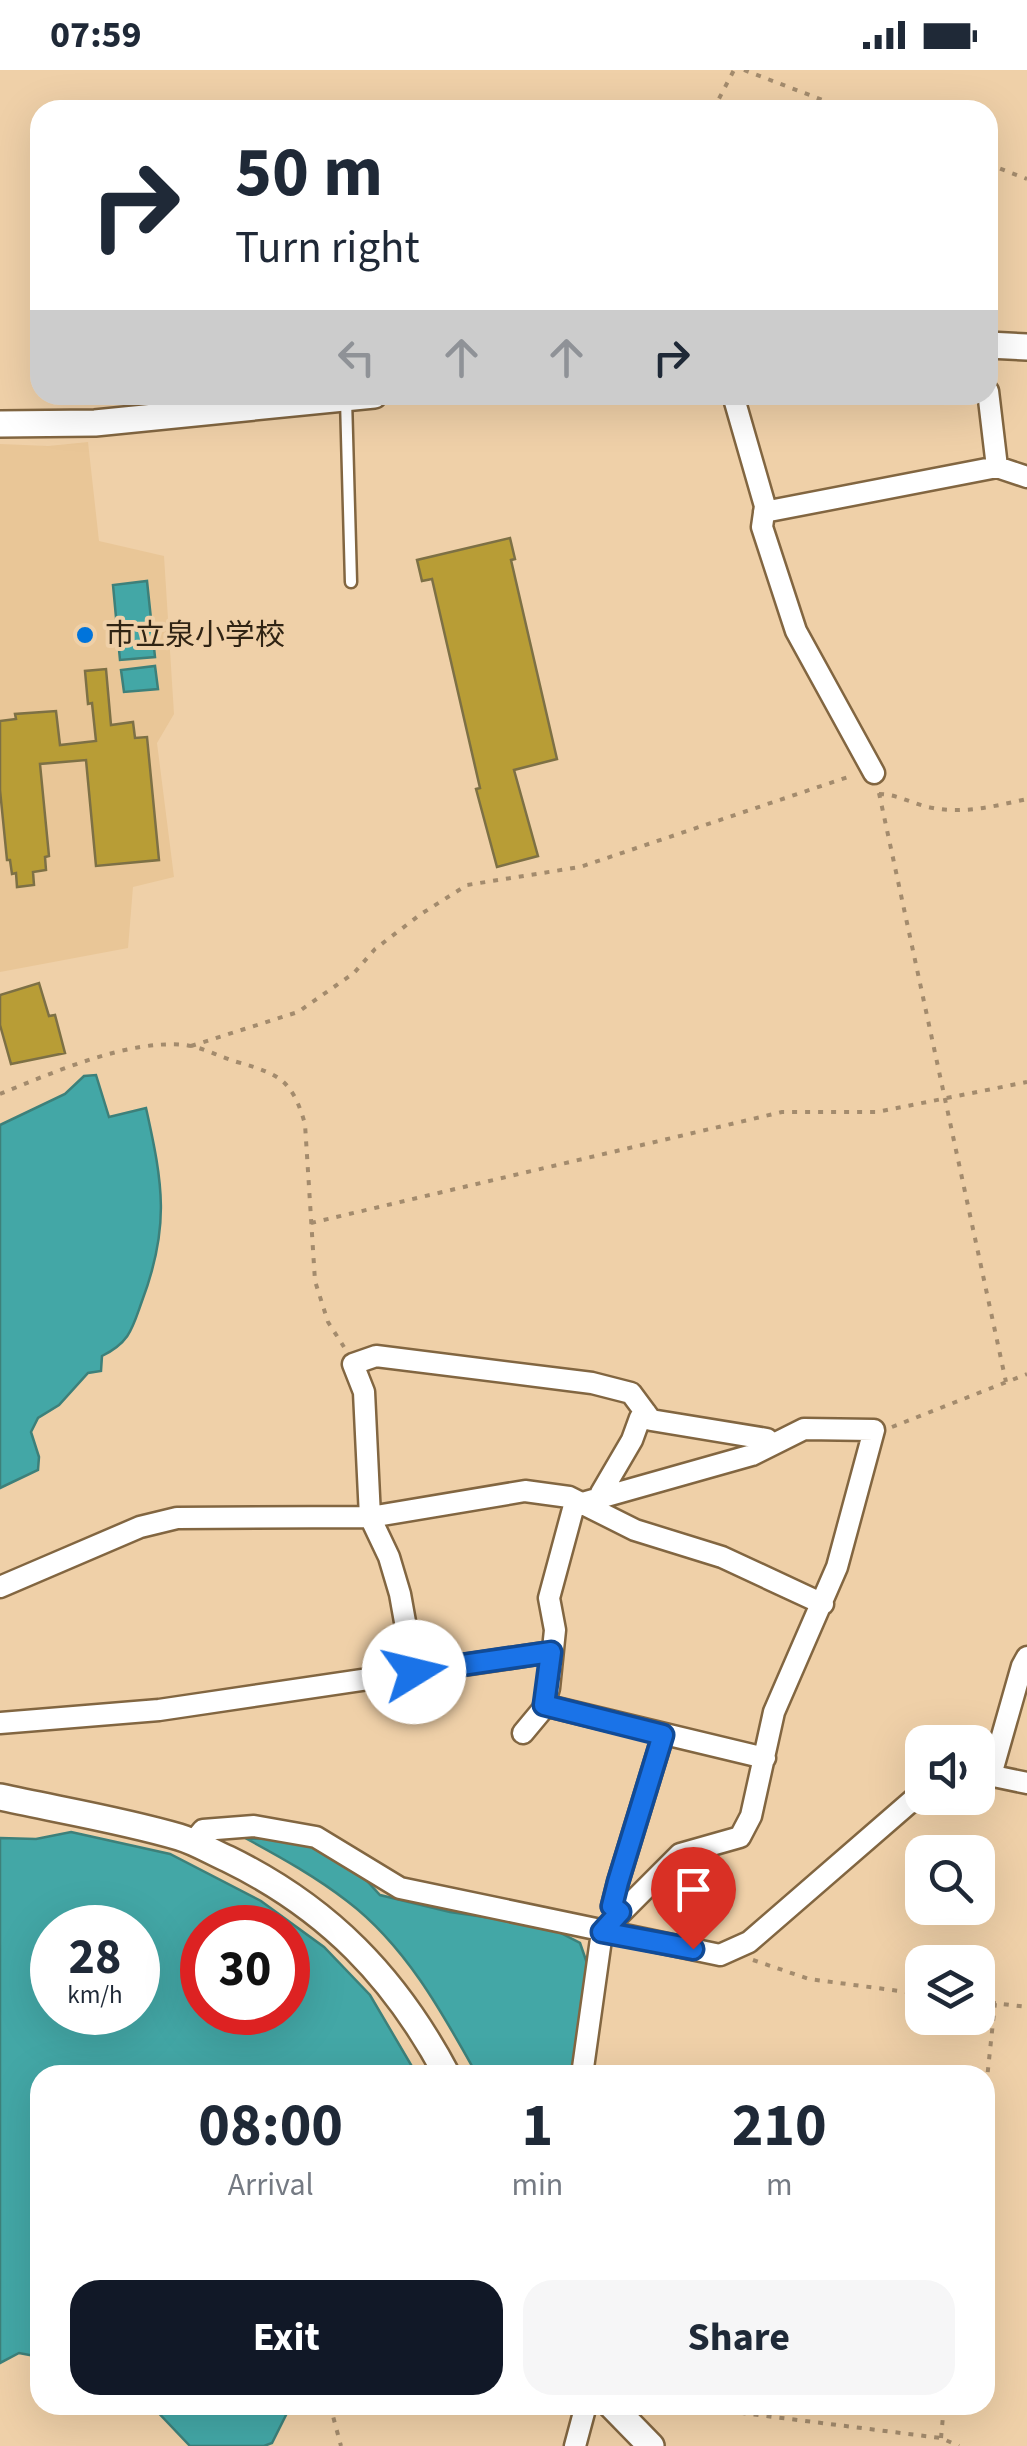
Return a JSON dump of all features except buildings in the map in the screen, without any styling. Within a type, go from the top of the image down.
[{"type":"street","points":[[998,346],[1027,347]]},
{"type":"street","points":[[0,424],[95,423],[276,405]]},
{"type":"street","points":[[735,405],[765,506],[762,528],[796,632],[874,773]]},
{"type":"street","points":[[990,405],[998,467]]},
{"type":"street","points":[[764,512],[998,467],[1027,476]]},
{"type":"street","points":[[414,1672],[395,1576],[370,1517],[364,1392],[353,1364],[376,1356],[592,1383],[631,1394],[652,1420],[767,1438],[771,1445]]},
{"type":"street","points":[[593,1501],[646,1413]]},
{"type":"street","points":[[524,1733],[544,1705],[554,1630],[549,1598],[573,1509],[752,1455],[804,1429],[874,1430],[823,1604],[774,1712],[751,1816],[740,1837],[680,1854],[602,1932],[583,2065]]},
{"type":"street","points":[[0,1587],[140,1526],[177,1518],[370,1517],[525,1491],[593,1501],[635,1530],[722,1557],[823,1604]]},
{"type":"street","points":[[0,1723],[159,1710],[551,1652]]},
{"type":"street","points":[[995,1743],[1027,1658]]},
{"type":"street","points":[[544,1705],[764,1758]]},
{"type":"street","points":[[620,1912],[612,1906],[663,1735]]},
{"type":"street","points":[[995,1776],[1027,1783]]},
{"type":"street","points":[[0,1797],[182,1837],[249,1870],[304,1904],[348,1939],[388,1982],[423,2029],[442,2065]]},
{"type":"street","points":[[193,1842],[203,1830],[254,1826],[316,1837],[400,1888],[720,1955],[749,1942],[905,1807]]},
{"type":"street","points":[[575,2446],[583,2415]]},
{"type":"street","points":[[621,2415],[650,2446]]},
{"type":"lane","points":[[346,405],[352,582]]},
{"type":"path","points":[[718,100],[734,70]]},
{"type":"path","points":[[744,70],[824,100]]},
{"type":"path","points":[[998,168],[1027,179]]},
{"type":"path","points":[[191,1046],[298,1012],[354,973],[375,948],[468,885],[580,867],[849,776],[874,773],[1006,1382]]},
{"type":"path","points":[[879,794],[931,808],[967,811],[1027,800]]},
{"type":"path","points":[[0,1094],[81,1061],[166,1044],[191,1046],[273,1072],[285,1080],[298,1099],[305,1124],[315,1281],[328,1322],[353,1364]]},
{"type":"path","points":[[311,1224],[782,1112],[877,1112],[1027,1082]]},
{"type":"path","points":[[874,1430],[903,1425],[1027,1374]]},
{"type":"path","points":[[739,1946],[755,1962],[809,1978],[905,1992]]},
{"type":"path","points":[[995,2003],[1027,2007]]},
{"type":"path","points":[[988,2065],[992,2035]]},
{"type":"path","points":[[333,2415],[341,2446]]},
{"type":"path","points":[[764,2415],[942,2438],[959,2446]]},
{"type":"path","points":[[942,2438],[943,2415]]},
{"type":"shaded area","name":"市立泉小学校","points":[[88,442],[99,541],[164,556],[174,714],[157,743],[174,877],[133,887],[128,948],[0,972],[0,444],[48,446]]},
{"type":"water","points":[[147,581],[155,657],[120,660],[113,585]]},
{"type":"water","points":[[155,666],[158,689],[124,692],[121,670]]},
{"type":"water","points":[[96,1075],[109,1117],[146,1108],[160,1183],[157,1250],[129,1334],[102,1356],[101,1371],[88,1373],[59,1405],[38,1418],[31,1432],[39,1457],[38,1470],[0,1488],[0,1125],[65,1094],[84,1076]]},
{"type":"water","points":[[71,1832],[170,1854],[266,1905],[180,1905],[180,2035],[310,2035],[310,1937],[370,1995],[411,2065],[30,2065],[30,2355],[19,2353],[0,2363],[0,1838],[36,1839]]},
{"type":"water","points":[[286,1837],[328,1851],[380,1895],[450,1912],[547,1926],[580,1943],[588,1966],[574,2065],[471,2065],[436,2004],[387,1938],[335,1892],[247,1839]]},
{"type":"water","points":[[161,2415],[286,2415],[272,2443],[264,2446],[190,2446]]},
{"type":"place","name":"市立泉小学校","points":[[85,635]]},
{"type":"route","points":[[414,1672],[551,1652],[544,1705],[663,1735],[612,1906],[620,1912],[602,1932],[693,1949]]}]
